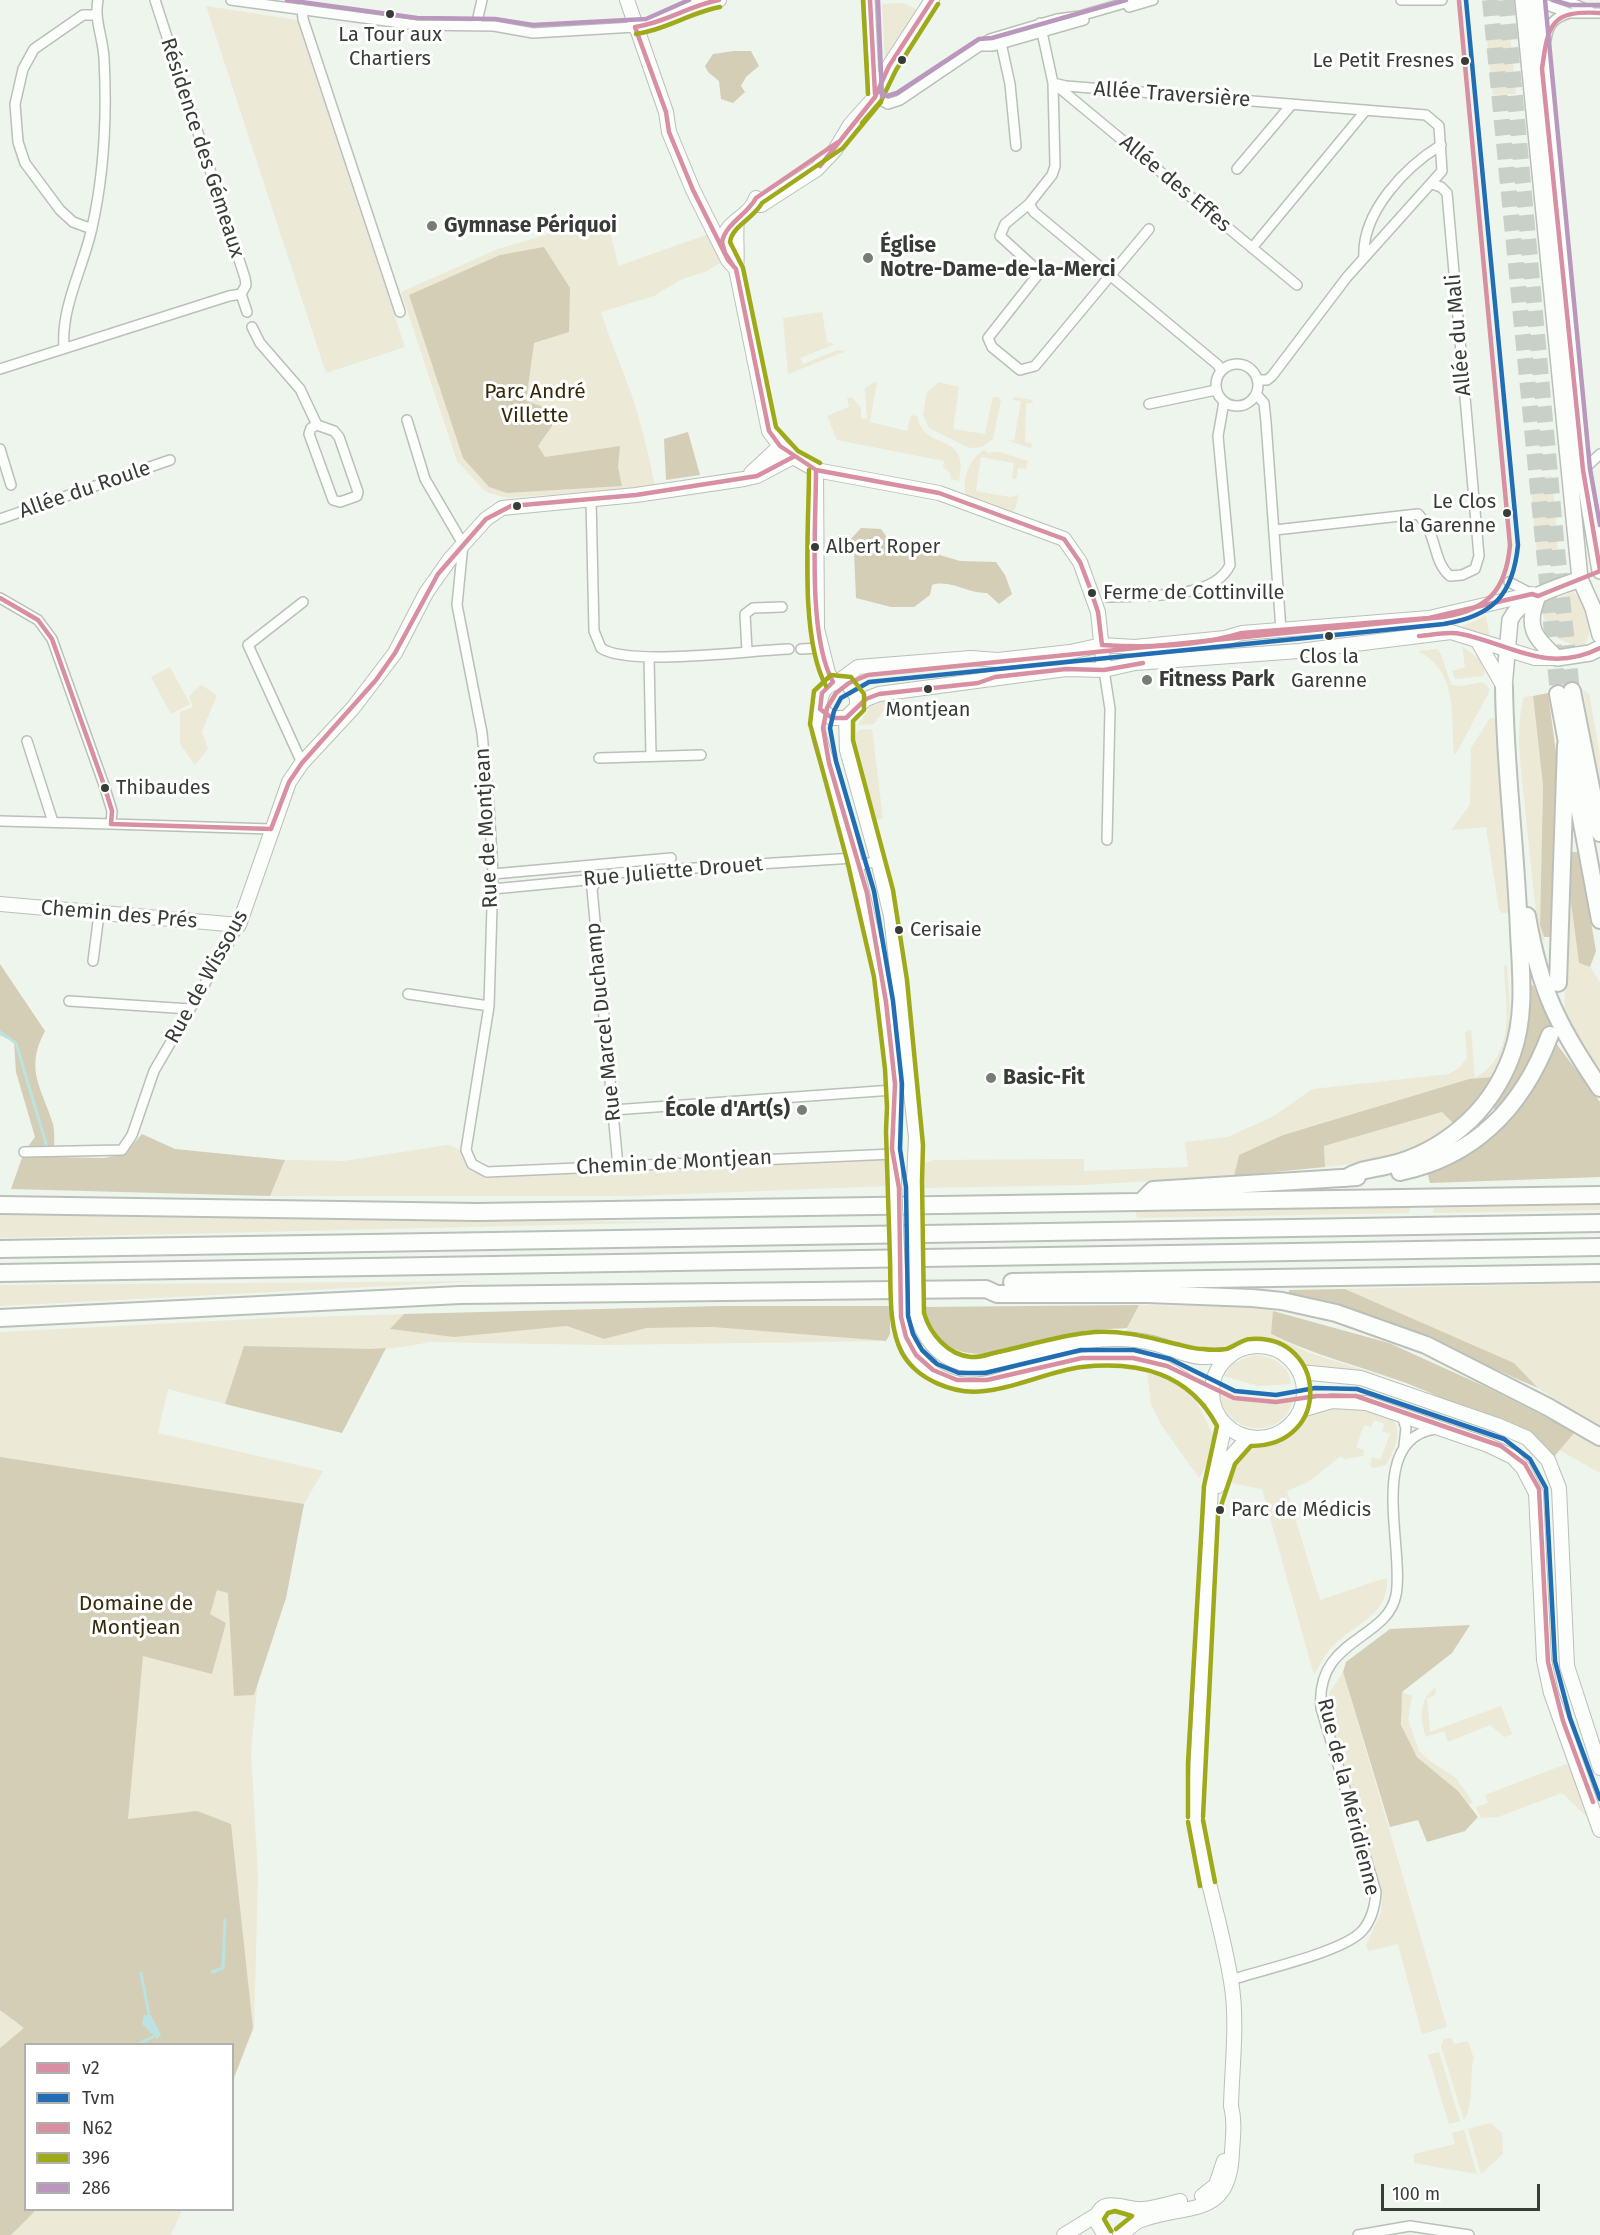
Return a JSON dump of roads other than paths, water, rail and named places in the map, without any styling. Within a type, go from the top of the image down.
[{"type":"highway","points":[[1346,1178],[1355,1171],[1408,1159],[1443,1142],[1477,1113],[1502,1076],[1516,1037],[1520,1008],[1516,853],[1504,687]]},
{"type":"highway","points":[[1558,983],[1565,833],[1565,692],[1600,833]]},
{"type":"highway","points":[[1566,745],[1600,920]]},
{"type":"highway","points":[[1516,853],[1530,934],[1545,992],[1567,1039],[1600,1089]]},
{"type":"highway","points":[[1143,1200],[1153,1190],[1346,1178],[1412,1169],[1470,1143],[1508,1110],[1526,1088],[1550,1035]]},
{"type":"highway","points":[[0,1205],[477,1212],[1143,1200],[1154,1202],[1600,1195]]},
{"type":"highway","points":[[0,1249],[1600,1223]]},
{"type":"highway","points":[[0,1273],[1600,1247]]},
{"type":"highway","points":[[986,1289],[997,1283],[1600,1274]]},
{"type":"highway","points":[[0,1318],[460,1295],[986,1289],[996,1294],[1147,1294],[1252,1298],[1282,1301],[1336,1313],[1426,1345],[1548,1407],[1600,1437]]},
{"type":"main road","points":[[1531,0],[1542,69],[1583,470],[1600,571]]},
{"type":"main road","points":[[1531,0],[1580,579],[1593,608],[1600,635]]},
{"type":"main road","points":[[1504,687],[1506,649],[1513,613],[1535,595],[1580,579]]},
{"type":"main road","points":[[1535,595],[1532,628],[1538,639],[1557,658],[1590,653],[1600,648]]},
{"type":"street","points":[[64,347],[62,325],[92,229],[105,128],[104,56],[100,28],[95,15],[98,0]]},
{"type":"street","name":"Résidence des Gémeaux","points":[[155,0],[245,278],[246,285],[241,294],[247,312]]},
{"type":"street","points":[[231,0],[280,3],[302,9],[416,25],[476,26],[533,33],[656,24],[699,4],[719,0]]},
{"type":"street","points":[[476,26],[482,0]]},
{"type":"street","points":[[627,0],[666,112],[669,132],[693,190],[726,231],[769,431],[780,446],[793,457],[816,470],[939,493],[1064,539],[1080,562],[1098,612],[1110,709],[1107,840]]},
{"type":"street","points":[[870,0],[875,97]]},
{"type":"street","points":[[726,231],[754,205],[756,198],[838,142],[875,97],[888,66],[932,0]]},
{"type":"street","points":[[982,46],[1001,43],[1041,27],[1135,0]]},
{"type":"street","points":[[875,97],[886,104],[900,100],[990,39],[1153,0]]},
{"type":"street","points":[[1401,0],[1442,0]]},
{"type":"street","points":[[1531,0],[1569,12],[1597,13]]},
{"type":"street","points":[[1565,0],[1597,13]]},
{"type":"street","points":[[302,9],[303,19],[400,312]]},
{"type":"street","points":[[1542,69],[1547,28],[1556,17],[1569,12]]},
{"type":"street","points":[[92,229],[73,222],[60,210],[25,163],[18,142],[15,104],[23,69],[34,49],[83,15],[95,15]]},
{"type":"street","points":[[1041,27],[1053,83],[1054,171],[1029,204],[1005,224],[1000,236],[1034,267],[1036,277],[988,338],[989,344],[1014,367],[1026,370],[1035,366],[1149,229]]},
{"type":"street","points":[[1001,43],[1010,84],[1016,146]]},
{"type":"street","name":"Allée Traversière","points":[[1053,83],[1065,87],[1426,114],[1439,126],[1441,145]]},
{"type":"street","name":"Allée des Effes","points":[[1053,83],[1297,285]]},
{"type":"street","name":"Allée Traversière","points":[[1237,169],[1292,104]]},
{"type":"street","points":[[1252,248],[1366,110]]},
{"type":"street","points":[[1258,380],[1267,380],[1272,376],[1364,258],[1432,184],[1442,171],[1441,145],[1419,158],[1373,213],[1364,246],[1364,258]]},
{"type":"street","name":"Allée du Mali","points":[[1275,530],[1418,514],[1429,525],[1442,570],[1450,576],[1462,575],[1475,569],[1479,556],[1447,193],[1442,187],[1432,184]]},
{"type":"street","points":[[1029,204],[1034,212],[1218,365],[1221,370]]},
{"type":"street","points":[[726,231],[736,269]]},
{"type":"street","points":[[0,369],[64,347],[241,294]]},
{"type":"street","points":[[252,327],[260,343],[300,389],[317,424],[334,431],[339,436],[358,492],[350,500],[333,500],[309,434],[311,428],[317,424]]},
{"type":"street","points":[[1238,363],[1247,366],[1258,380],[1257,395],[1246,405],[1239,407],[1224,402],[1216,390],[1217,376],[1221,370],[1238,363]]},
{"type":"street","points":[[1149,404],[1216,390]]},
{"type":"street","points":[[1257,395],[1264,403],[1275,530],[1281,651]]},
{"type":"street","points":[[1108,597],[1196,592],[1226,574],[1230,565],[1218,436],[1224,402]]},
{"type":"street","points":[[407,420],[425,479],[463,544]]},
{"type":"street","points":[[744,479],[780,446]]},
{"type":"street","points":[[0,449],[11,485]]},
{"type":"street","points":[[1583,470],[1600,454]]},
{"type":"street","name":"Rue de Wissous","points":[[24,1152],[122,1150],[132,1135],[154,1071],[239,924],[250,899],[271,829],[290,782],[302,763],[376,680],[399,647],[438,574],[486,519],[502,508],[636,495],[744,479],[757,476],[793,457]]},
{"type":"street","name":"Allée du Roule","points":[[0,519],[170,460]]},
{"type":"street","points":[[816,470],[818,527],[814,542],[817,629],[820,648],[836,682],[854,689],[857,707]]},
{"type":"street","points":[[591,499],[595,640],[607,652],[649,657],[789,650]]},
{"type":"street","name":"Rue de Montjean","points":[[463,544],[457,604],[482,733],[493,874],[489,1006],[466,1150]]},
{"type":"street","points":[[1580,579],[1600,571]]},
{"type":"street","points":[[1509,582],[1535,595]]},
{"type":"street","points":[[846,718],[847,750],[879,861],[891,916],[904,1020],[916,1145],[914,1181],[917,1314],[921,1329],[932,1345],[948,1357],[972,1365],[983,1365],[1055,1345],[1110,1340],[1155,1344],[1200,1357],[1228,1356],[1250,1346],[1262,1346],[1284,1354],[1300,1372],[1304,1389],[1301,1410],[1286,1429],[1275,1435],[1248,1438],[1225,1425],[1211,1399],[1173,1371],[1144,1360],[1122,1358],[1080,1360],[983,1384],[949,1381],[924,1366],[909,1349],[900,1317],[893,1154],[893,1090],[881,976],[855,862],[817,723],[821,694],[858,667],[972,658],[998,660],[1070,652],[1102,645],[1135,647],[1281,630],[1441,616],[1535,595]]},
{"type":"street","points":[[0,598],[38,620],[52,639],[104,785],[112,812],[111,824]]},
{"type":"street","points":[[302,763],[248,645],[303,602]]},
{"type":"street","points":[[747,651],[745,615],[753,608],[782,607]]},
{"type":"street","points":[[820,709],[832,718],[846,718],[866,699],[879,694],[1066,669],[1104,670],[1135,663],[1281,651],[1451,632],[1535,658],[1557,658]]},
{"type":"street","points":[[1477,640],[1504,687]]},
{"type":"street","points":[[801,649],[820,648]]},
{"type":"street","points":[[649,657],[651,756]]},
{"type":"street","points":[[27,741],[53,822]]},
{"type":"street","points":[[599,758],[701,755]]},
{"type":"street","points":[[0,821],[271,829]]},
{"type":"street","points":[[493,874],[671,858]]},
{"type":"street","name":"Rue Juliette Drouet","points":[[493,888],[597,879],[615,873],[836,858],[855,862],[879,861]]},
{"type":"street","name":"Rue Marcel Duchamp","points":[[597,879],[592,888],[618,1166]]},
{"type":"street","name":"Chemin des Prés","points":[[0,904],[239,924]]},
{"type":"street","points":[[93,961],[99,914]]},
{"type":"street","points":[[408,994],[489,1006]]},
{"type":"street","points":[[69,1001],[190,1009]]},
{"type":"street","points":[[613,1110],[893,1090]]},
{"type":"street","name":"Chemin de Montjean","points":[[466,1150],[472,1164],[487,1172],[893,1154]]},
{"type":"street","points":[[1211,1399],[1216,1372],[1228,1356]]},
{"type":"street","points":[[1300,1372],[1361,1378],[1486,1421],[1527,1438],[1548,1460],[1558,1488],[1567,1666],[1600,1768]]},
{"type":"street","points":[[1301,1410],[1332,1401],[1351,1401],[1402,1416],[1502,1451],[1513,1457],[1531,1479],[1536,1493],[1538,1511],[1544,1660],[1551,1693],[1600,1830]]},
{"type":"street","points":[[1402,1416],[1406,1428],[1404,1446]]},
{"type":"street","points":[[1124,2232],[1146,2218],[1204,2205],[1219,2189],[1232,2166],[1234,2010],[1231,1980],[1202,1860],[1196,1818],[1196,1764],[1211,1485],[1225,1425]]},
{"type":"street","points":[[1404,1446],[1420,1432],[1438,1429]]},
{"type":"street","points":[[1210,1514],[1228,1460],[1248,1438]]},
{"type":"street","name":"Rue de la Méridienne","points":[[1231,1980],[1352,1940],[1368,1923],[1373,1912],[1376,1892],[1324,1719],[1320,1696],[1324,1679],[1334,1659],[1382,1618],[1395,1598],[1393,1494],[1396,1468],[1404,1446]]},
{"type":"street","points":[[1069,2233],[1110,2204],[1143,2209],[1200,2197],[1219,2189]]},
{"type":"street","points":[[1122,2206],[1129,2216],[1124,2232]]},
{"type":"street","points":[[1098,2214],[1096,2221],[1103,2233]]},
{"type":"street","points":[[1358,2235],[1410,2226],[1469,2235]]},
{"type":"street","points":[[1069,2233],[1103,2233]]},
{"type":"water","points":[[144,2015],[151,2015],[161,2035],[157,2039],[142,2024]]},
{"type":"waterway","points":[[0,1032],[16,1043],[47,1147]]},
{"type":"waterway","points":[[212,1972],[223,1968],[225,1920]]},
{"type":"waterway","points":[[141,1973],[149,2015]]},
{"type":"waterway","points":[[140,2043],[153,2037]]},
{"type":"tunnel","points":[[1490,0],[1558,694]]},
{"type":"tunnel","points":[[1506,0],[1572,691]]},
{"type":"place","name":"La Tour aux Chartiers","points":[[390,14]]},
{"type":"place","name":"Le Petit Fresnes","points":[[1465,61]]},
{"type":"place","name":"Gymnase Périquoi","points":[[432,226]]},
{"type":"place","name":"Église Notre-Dame-de-la-Merci","points":[[868,258]]},
{"type":"place","name":"Le Clos la Garenne","points":[[1507,513]]},
{"type":"place","name":"Albert Roper","points":[[815,547]]},
{"type":"place","name":"Ferme de Cottinville","points":[[1092,593]]},
{"type":"place","name":"Clos la Garenne","points":[[1329,636]]},
{"type":"place","name":"Fitness Park","points":[[1147,680]]},
{"type":"place","name":"Montjean","points":[[928,689]]},
{"type":"place","name":"Thibaudes","points":[[105,788]]},
{"type":"place","name":"Cerisaie","points":[[899,930]]},
{"type":"place","name":"Basic-Fit","points":[[991,1078]]},
{"type":"place","name":"École d'Art(s)","points":[[802,1110]]},
{"type":"place","name":"Parc de Médicis","points":[[1220,1510]]},
{"type":"park label","name":"Parc André Villette","points":[[535,404]]},
{"type":"park label","name":"Domaine de Montjean","points":[[136,1616]]}]
